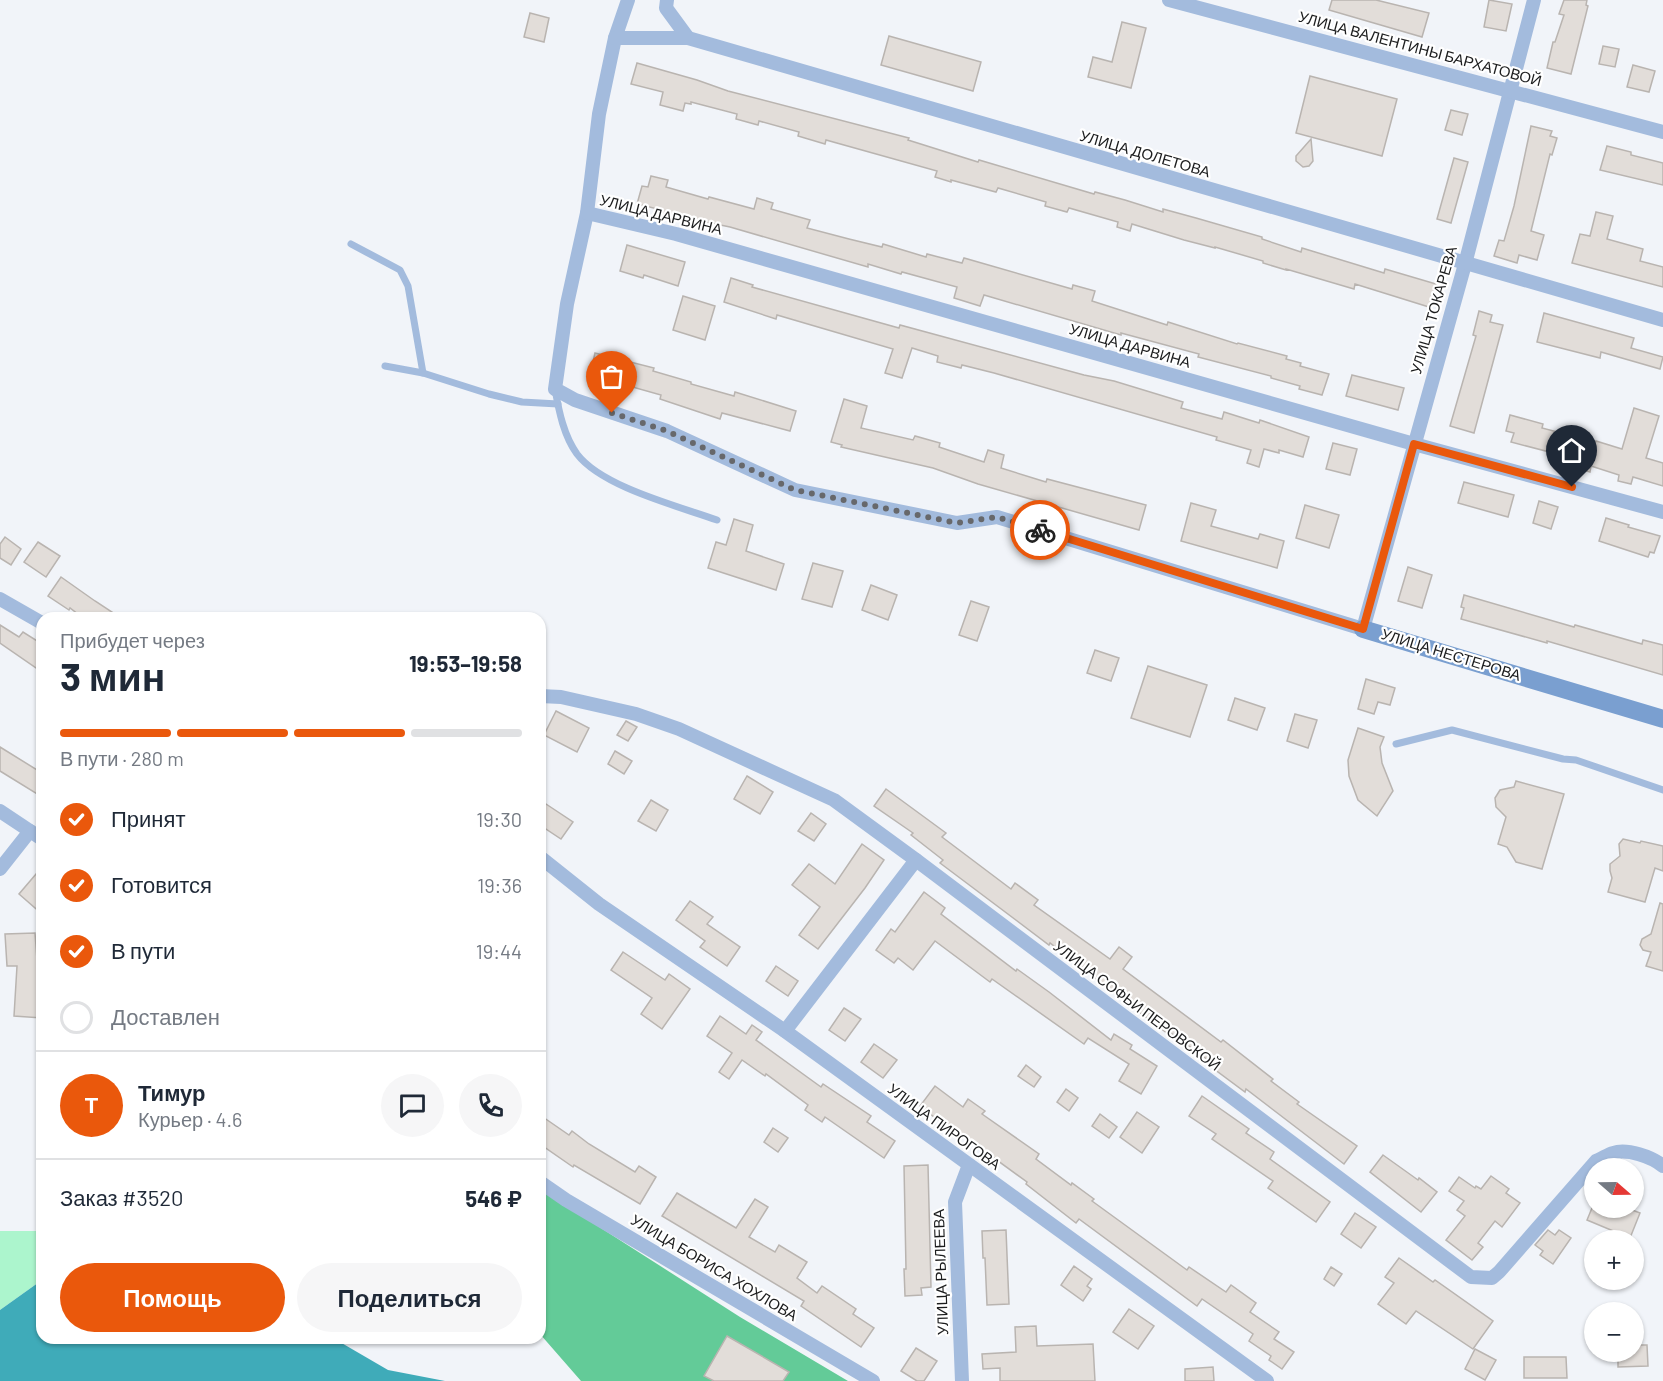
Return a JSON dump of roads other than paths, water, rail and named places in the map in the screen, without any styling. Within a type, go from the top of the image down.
[{"type":"street","points":[[555,389],[567,304],[587,213],[599,114],[615,38],[628,0]]},
{"type":"street","points":[[667,0],[666,8],[688,38]]},
{"type":"street","name":"УЛИЦА ВАЛЕНТИНЫ БАРХАТОВОЙ","points":[[1169,0],[1663,132]]},
{"type":"street","name":"УЛИЦА ТОКАРЕВА","points":[[1363,629],[1465,264],[1534,0]]},
{"type":"street","name":"УЛИЦА ДОЛЕТОВА","points":[[615,38],[688,38],[1663,320]]},
{"type":"street","name":"УЛИЦА ДАРВИНА","points":[[587,213],[676,234],[1414,444],[1663,512]]},
{"type":"street","name":"УЛИЦА НЕСТЕРОВА","points":[[555,389],[575,400],[667,431],[795,490],[957,523],[997,517],[1663,720]]},
{"type":"street","points":[[0,599],[36,620]]},
{"type":"street","name":"УЛИЦА СОФЬИ ПЕРОВСКОЙ","points":[[546,696],[561,697],[636,714],[679,729],[834,800],[1471,1277],[1492,1278],[1499,1272],[1596,1161],[1615,1152],[1634,1153],[1657,1161],[1663,1166]]},
{"type":"street","points":[[0,811],[36,835],[0,868]]},
{"type":"street","points":[[785,1031],[916,860]]},
{"type":"street","name":"УЛИЦА ПИРОГОВА","points":[[546,862],[599,904],[785,1031],[1268,1381]]},
{"type":"street","name":"УЛИЦА РЫЛЕЕВА","points":[[962,1381],[955,1202],[969,1165]]},
{"type":"street","name":"УЛИЦА БОРИСА ХОХЛОВА","points":[[546,1186],[873,1381]]},
{"type":"lane","points":[[351,244],[400,270],[408,286],[423,373]]},
{"type":"lane","points":[[386,366],[423,373],[522,402],[558,404]]},
{"type":"lane","points":[[555,389],[567,437],[578,455],[596,472],[618,484],[717,520]]},
{"type":"lane","points":[[1396,744],[1452,730],[1563,759],[1576,760],[1663,790]]},
{"type":"water","points":[[36,1284],[36,1344],[343,1344],[388,1370],[445,1381],[0,1381],[0,1310]]}]
